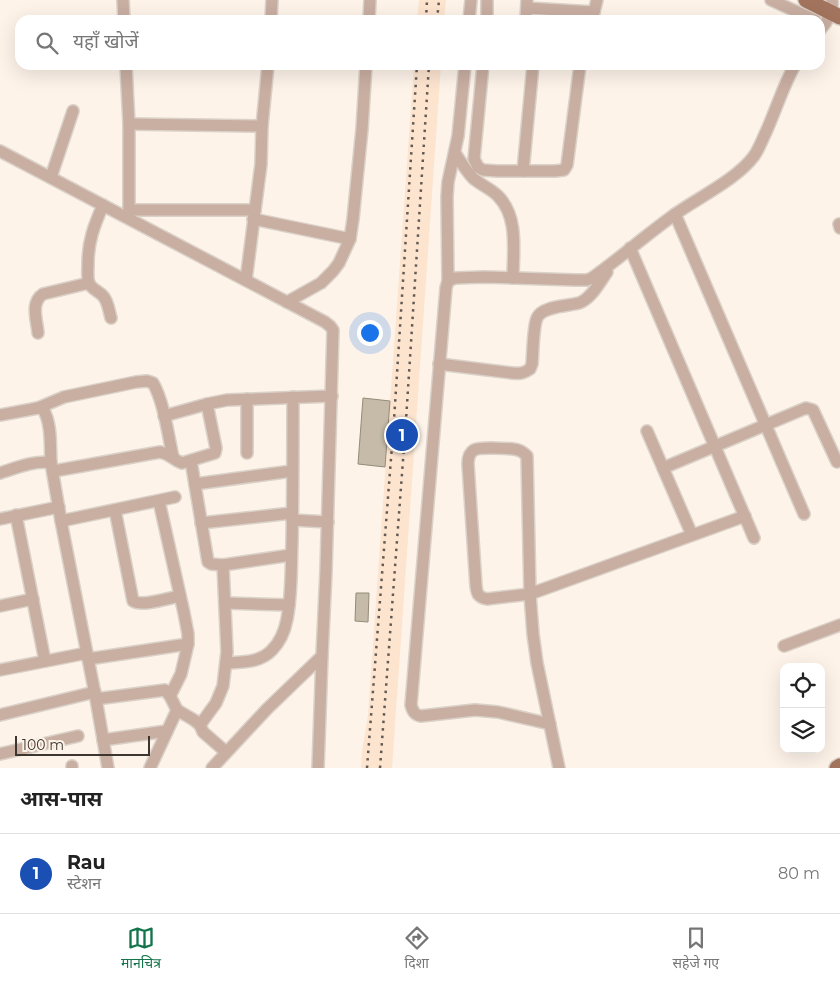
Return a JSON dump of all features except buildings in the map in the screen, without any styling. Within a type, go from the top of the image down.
[{"type":"main road","points":[[806,0],[827,14]]},
{"type":"street","points":[[123,0],[124,15]]},
{"type":"street","points":[[271,15],[272,0]]},
{"type":"street","points":[[369,15],[370,0]]},
{"type":"street","points":[[470,15],[471,0]]},
{"type":"street","points":[[487,0],[487,15]]},
{"type":"street","points":[[771,0],[827,14]]},
{"type":"street","points":[[526,9],[594,7]]},
{"type":"street","points":[[126,70],[129,124],[129,214]]},
{"type":"street","points":[[246,280],[261,164],[262,126],[268,70]]},
{"type":"street","points":[[287,302],[322,283],[339,263],[350,239],[362,129],[366,70]]},
{"type":"street","points":[[465,70],[458,136],[448,182],[448,281],[439,364],[411,706],[416,715],[421,716],[475,710],[498,712],[550,724]]},
{"type":"street","points":[[483,70],[474,159],[478,168],[488,171],[564,170],[567,165],[579,70]]},
{"type":"street","points":[[523,171],[533,70]]},
{"type":"street","points":[[448,281],[461,277],[484,276],[587,280],[592,278],[676,214],[727,180],[753,157],[792,70]]},
{"type":"street","points":[[51,177],[73,111]]},
{"type":"street","points":[[129,124],[262,126]]},
{"type":"street","points":[[0,151],[103,205],[129,214],[325,322],[333,330],[328,522],[318,768]]},
{"type":"street","points":[[455,153],[469,174],[499,197],[508,211],[514,232],[513,278]]},
{"type":"street","points":[[103,205],[90,237],[88,282],[106,300],[110,318]]},
{"type":"street","points":[[129,214],[254,215],[350,239]]},
{"type":"street","points":[[676,214],[804,514]]},
{"type":"street","points":[[630,248],[754,538]]},
{"type":"street","points":[[439,364],[520,374],[525,372],[530,369],[532,364],[535,326],[540,314],[548,309],[582,302],[588,297],[616,260]]},
{"type":"street","points":[[38,333],[35,310],[38,297],[88,282]]},
{"type":"street","points":[[0,415],[38,408],[64,397],[147,381],[153,383],[157,390],[172,457]]},
{"type":"street","points":[[164,416],[227,400],[332,396]]},
{"type":"street","points":[[226,663],[253,660],[265,656],[279,642],[287,621],[291,555],[293,397]]},
{"type":"street","points":[[247,398],[247,453]]},
{"type":"street","points":[[0,473],[46,462],[52,467],[160,452],[167,453],[178,462],[191,461],[215,452],[216,448],[207,404]]},
{"type":"street","points":[[38,408],[43,409],[46,414],[50,431],[52,467],[61,521],[96,695],[108,768]]},
{"type":"street","points":[[663,468],[806,408],[812,410],[837,462]]},
{"type":"street","points":[[647,431],[692,535]]},
{"type":"street","points":[[559,768],[537,663],[533,634],[530,594],[527,456],[517,449],[478,449],[472,451],[468,456],[477,593],[480,597],[487,599],[530,594],[745,516]]},
{"type":"street","points":[[191,461],[208,562],[223,565],[291,555]]},
{"type":"street","points":[[195,484],[292,471]]},
{"type":"street","points":[[61,521],[175,497]]},
{"type":"street","points":[[159,501],[188,634],[188,644],[181,674],[170,696]]},
{"type":"street","points":[[1,516],[59,507]]},
{"type":"street","points":[[115,510],[133,601],[137,604],[180,596]]},
{"type":"street","points":[[16,515],[45,661]]},
{"type":"street","points":[[201,523],[292,517],[328,522]]},
{"type":"street","points":[[200,725],[216,703],[223,686],[227,652],[223,565]]},
{"type":"street","points":[[0,606],[32,599]]},
{"type":"street","points":[[225,603],[289,605]]},
{"type":"street","points":[[784,646],[840,625]]},
{"type":"street","points":[[0,670],[45,661],[188,644]]},
{"type":"street","points":[[212,768],[267,708],[322,656]]},
{"type":"street","points":[[0,715],[96,695],[165,690],[177,710],[200,725],[203,732],[226,752]]},
{"type":"street","points":[[150,768],[177,710]]},
{"type":"street","points":[[103,740],[168,731]]},
{"type":"street","points":[[0,754],[78,736]]},
{"type":"shaded area","points":[[419,0],[446,0],[444,15],[418,15]]},
{"type":"shaded area","points":[[414,70],[441,70],[392,768],[361,768],[368,715]]},
{"type":"railway","points":[[426,15],[427,0]]},
{"type":"railway","points":[[438,15],[439,0]]},
{"type":"railway","points":[[367,768],[394,420],[417,70]]},
{"type":"railway","points":[[380,768],[406,420],[429,70]]},
{"type":"place","name":"Rau","points":[[402,435]]}]
